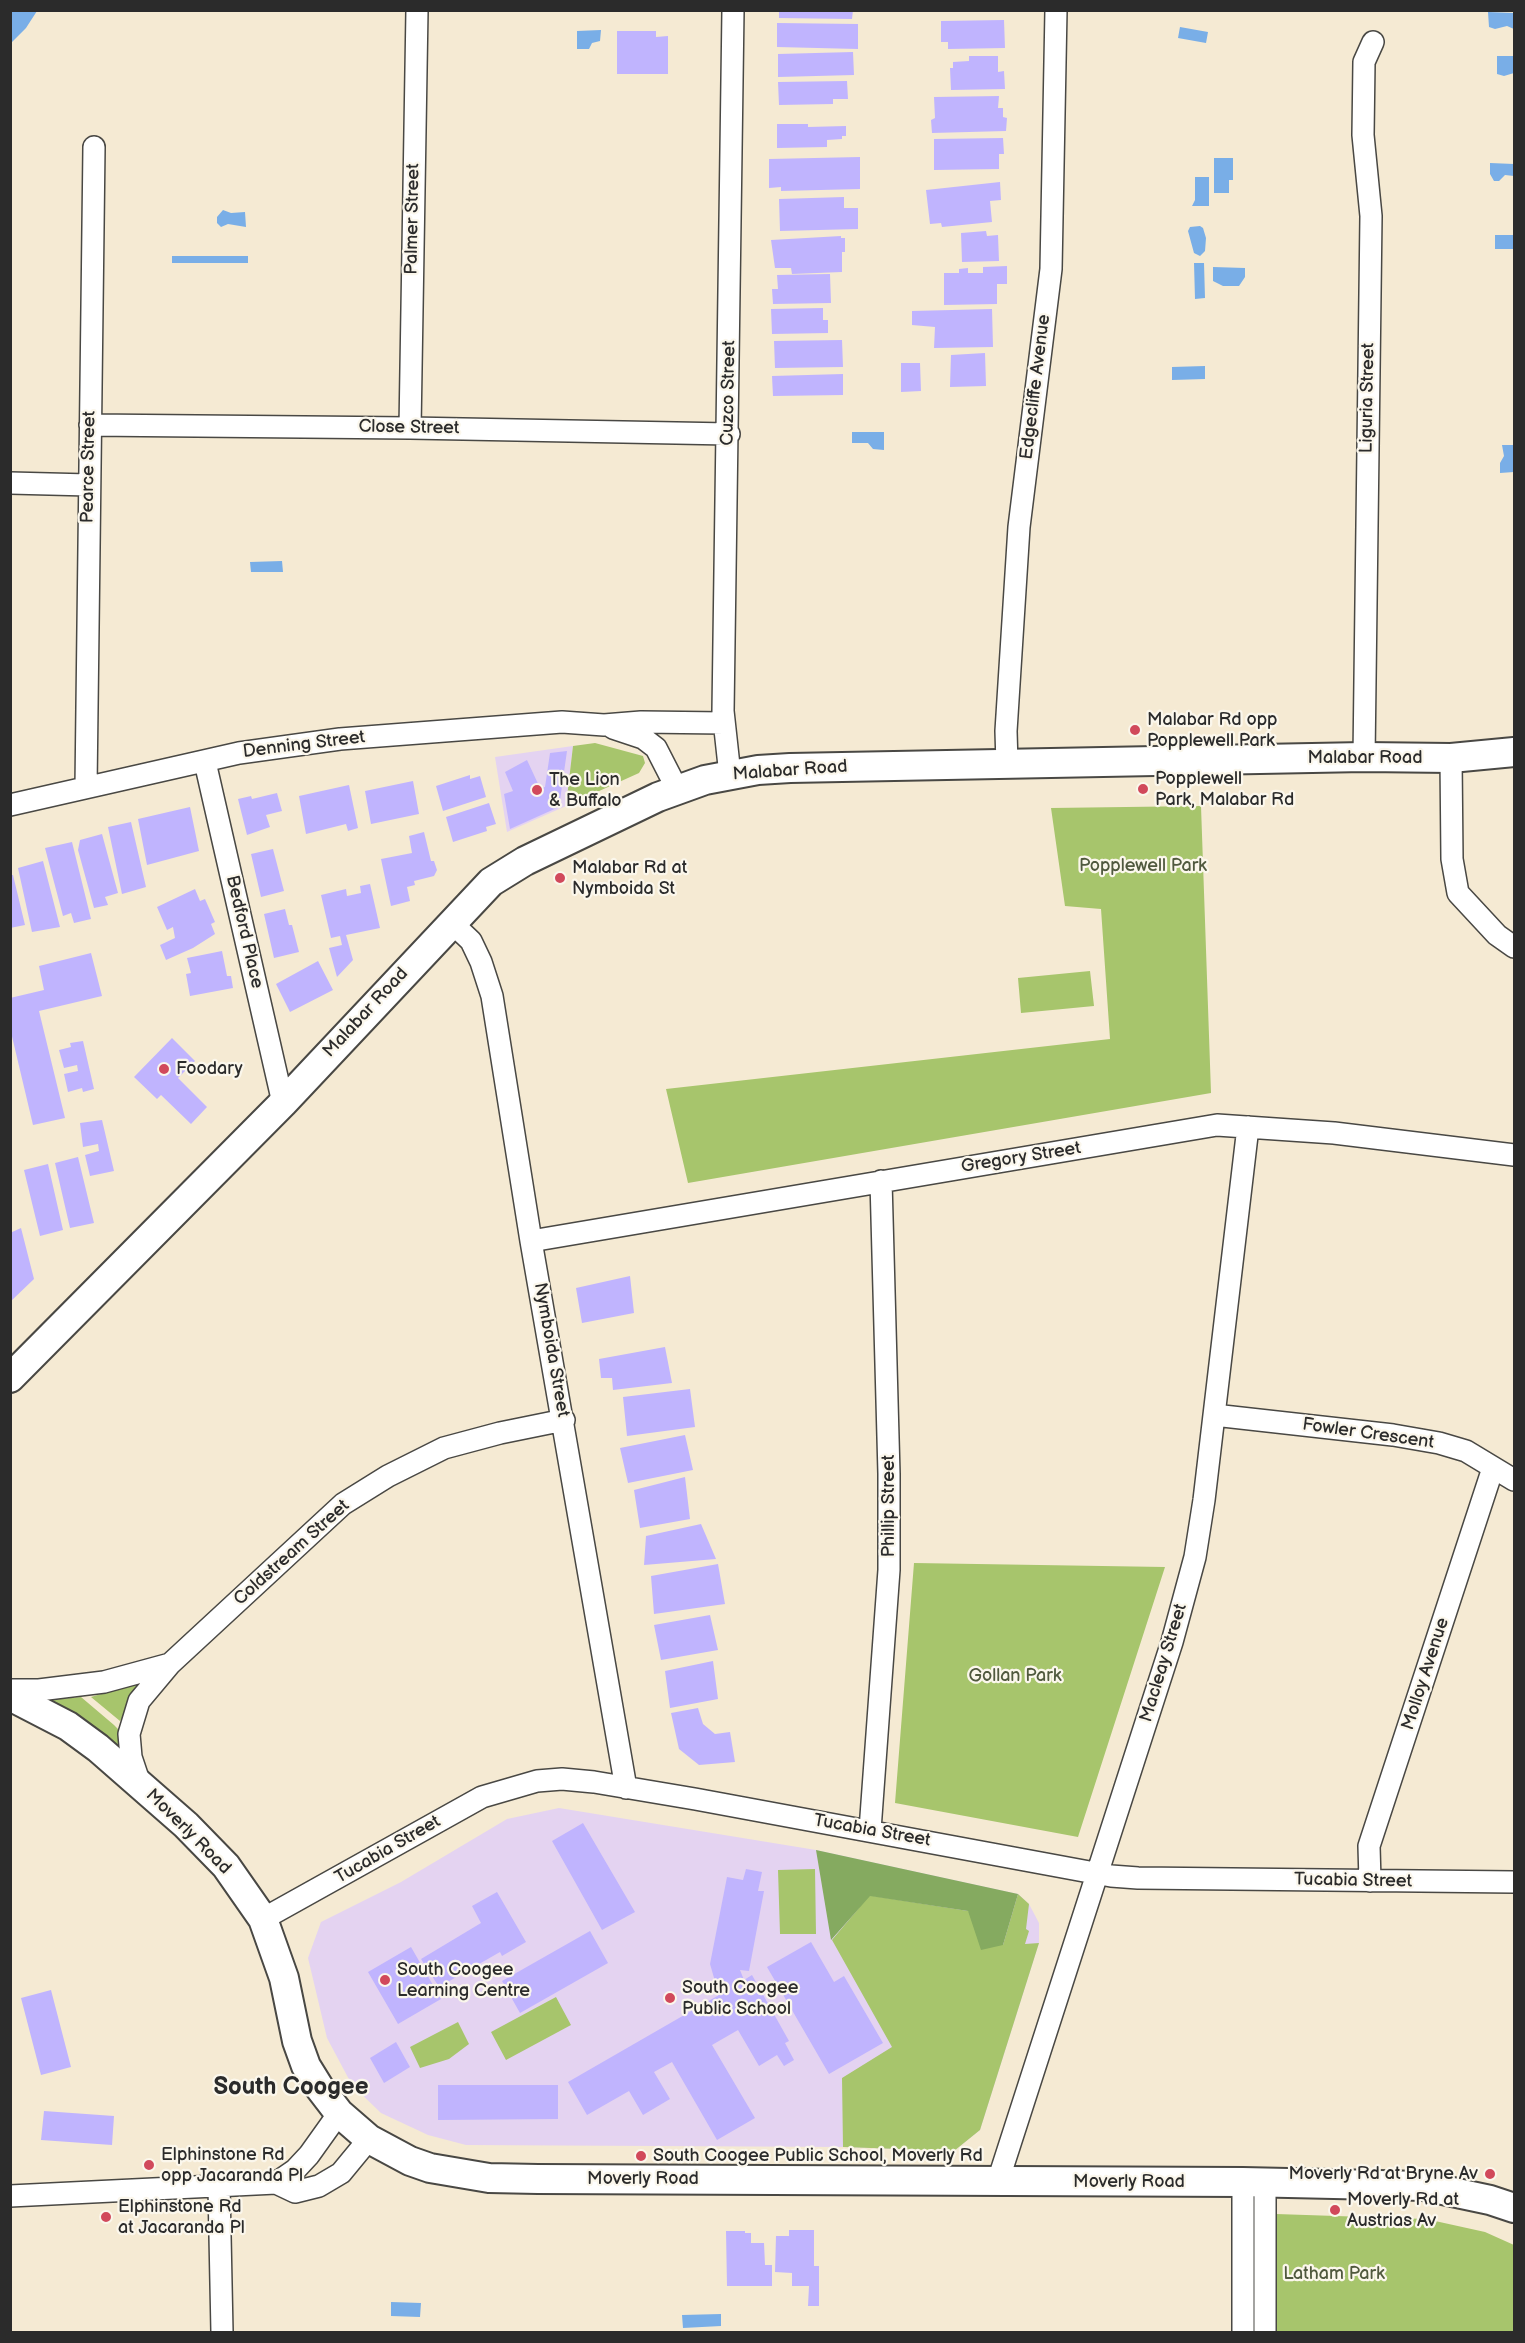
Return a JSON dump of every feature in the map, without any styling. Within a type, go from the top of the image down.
[{"type":"main road","name":"Malabar Road","points":[[10,1378],[283,1103],[491,882],[525,861],[677,789],[730,775],[790,768],[1364,757],[1451,758],[1515,752]]},
{"type":"main road","name":"Moverly Road","points":[[10,1696],[68,1726],[98,1748],[186,1825],[226,1866],[263,1919],[284,1978],[297,2041],[306,2066],[339,2113],[369,2139],[410,2161],[430,2168],[489,2178],[1254,2182],[1424,2186],[1490,2199],[1515,2208]]},
{"type":"street","name":"Palmer Street","points":[[410,428],[417,10]]},
{"type":"street","name":"Cuzco Street","points":[[730,775],[724,723],[733,10]]},
{"type":"street","name":"Edgecliffe Avenue","points":[[1007,764],[1006,731],[1019,527],[1051,269],[1056,10]]},
{"type":"street","name":"Liguria Street","points":[[1364,757],[1371,216],[1363,135],[1364,62],[1373,42]]},
{"type":"street","name":"Pearce Street","points":[[86,787],[94,147]]},
{"type":"street","name":"Close Street","points":[[90,425],[729,434]]},
{"type":"street","points":[[10,483],[89,485]]},
{"type":"street","name":"Denning Street","points":[[10,805],[239,753],[340,739],[562,722],[724,723]]},
{"type":"street","name":"Denning Street","points":[[603,724],[643,738],[656,748],[677,789]]},
{"type":"street","points":[[1451,758],[1452,859],[1458,893],[1497,935],[1515,946]]},
{"type":"street","name":"Bedford Place","points":[[205,762],[283,1103]]},
{"type":"street","name":"Nymboida Street","points":[[451,922],[471,941],[481,962],[492,996],[531,1241],[564,1420],[626,1788]]},
{"type":"street","name":"Gregory Street","points":[[531,1241],[1217,1125],[1334,1133],[1515,1155]]},
{"type":"street","name":"Macleay Street","points":[[998,2181],[1172,1642],[1190,1576],[1204,1500],[1248,1127]]},
{"type":"street","name":"Phillip Street","points":[[870,1830],[889,1570],[889,1474],[881,1181]]},
{"type":"street","name":"Fowler Crescent","points":[[1214,1415],[1392,1435],[1439,1443],[1467,1451],[1515,1480]]},
{"type":"street","name":"Coldstream Street","points":[[140,1784],[131,1757],[129,1734],[140,1701],[170,1664],[343,1504],[388,1476],[444,1448],[500,1433],[564,1420]]},
{"type":"street","name":"Molloy Avenue","points":[[1370,1881],[1369,1846],[1493,1468]]},
{"type":"street","name":"Coldstream Street","points":[[10,1690],[39,1690],[105,1682],[170,1664]]},
{"type":"street","name":"Tucabia Street","points":[[263,1919],[482,1797],[537,1781],[562,1779],[626,1788],[1138,1878],[1515,1882]]},
{"type":"street","points":[[276,2183],[295,2170],[309,2155],[339,2113]]},
{"type":"street","points":[[10,2196],[276,2183],[295,2192],[319,2186],[341,2174],[369,2139]]},
{"type":"street","points":[[1243,2332],[1254,2182]]},
{"type":"street","points":[[1254,2182],[1265,2332]]},
{"type":"street","points":[[219,2187],[222,2332]]},
{"type":"shaded area","name":"The Lion & Buffalo","points":[[573,746],[566,806],[507,832],[495,757]]},
{"type":"shaded area","name":"South Coogee Public School","points":[[559,1808],[816,1850],[1018,1894],[1029,1904],[1039,1923],[1039,1943],[980,2130],[954,2151],[843,2147],[466,2145],[428,2135],[381,2113],[352,2085],[327,2038],[308,1958],[321,1922],[401,1882],[507,1819]]},
{"type":"green space","points":[[595,743],[643,756],[645,763],[639,773],[566,806],[573,746]]},
{"type":"green space","name":"Popplewell Park","points":[[1201,806],[1211,1093],[688,1183],[666,1089],[1110,1039],[1101,909],[1065,906],[1051,808]]},
{"type":"green space","points":[[1090,971],[1094,1006],[1021,1013],[1018,978]]},
{"type":"green space","name":"Gollan Park","points":[[914,1563],[1165,1567],[1078,1837],[895,1803]]},
{"type":"green space","points":[[151,1677],[120,1721],[91,1697],[101,1694]]},
{"type":"green space","points":[[81,1697],[119,1730],[119,1753],[39,1701]]},
{"type":"green space","points":[[816,1850],[1018,1894],[1003,1945],[981,1950],[968,1911],[870,1896],[831,1940]]},
{"type":"green space","points":[[815,1869],[816,1934],[780,1934],[778,1870]]},
{"type":"green space","points":[[861,1894],[968,1911],[1003,1945],[1018,1894],[1029,1904],[1026,1929],[1029,1931],[1025,1944],[1039,1943],[980,2130],[954,2151],[843,2147],[842,2078],[892,2047],[832,1940],[859,1908]]},
{"type":"green space","points":[[556,1997],[571,2025],[506,2060],[491,2032]]},
{"type":"green space","points":[[458,2022],[469,2044],[449,2059],[420,2068],[410,2047]]},
{"type":"green space","name":"Latham Park","points":[[1276,2214],[1426,2219],[1485,2232],[1514,2245],[1514,2332],[1276,2332]]},
{"type":"water","points":[[11,10],[37,11],[26,28],[11,43]]},
{"type":"water","points":[[1488,12],[1514,13],[1514,29],[1507,26],[1495,29],[1489,27]]},
{"type":"water","points":[[1180,27],[1208,32],[1206,43],[1178,38]]},
{"type":"water","points":[[601,30],[600,41],[592,43],[589,49],[577,49],[577,31]]},
{"type":"water","points":[[1497,56],[1514,56],[1514,73],[1504,76],[1497,74]]},
{"type":"water","points":[[1214,158],[1233,158],[1233,180],[1229,180],[1229,193],[1214,193]]},
{"type":"water","points":[[1490,163],[1514,164],[1514,176],[1505,175],[1499,181],[1494,181],[1490,174]]},
{"type":"water","points":[[1195,177],[1209,177],[1209,206],[1192,206],[1195,200]]},
{"type":"water","points":[[223,210],[231,213],[245,212],[246,227],[228,224],[221,227],[217,223],[217,217]]},
{"type":"water","points":[[1200,226],[1206,238],[1205,251],[1200,256],[1194,253],[1188,231],[1190,227]]},
{"type":"water","points":[[1495,235],[1514,235],[1514,249],[1495,249]]},
{"type":"water","points":[[172,256],[248,256],[248,263],[172,263]]},
{"type":"water","points":[[1194,263],[1204,263],[1205,298],[1195,299]]},
{"type":"water","points":[[1213,267],[1245,268],[1245,277],[1239,286],[1223,286],[1213,281]]},
{"type":"water","points":[[1205,366],[1205,379],[1172,380],[1172,367]]},
{"type":"water","points":[[852,432],[884,432],[884,450],[873,449],[868,443],[852,443]]},
{"type":"water","points":[[1502,445],[1514,445],[1514,472],[1500,473],[1500,463],[1504,456]]},
{"type":"water","points":[[282,561],[283,572],[251,572],[250,562]]},
{"type":"water","points":[[391,2302],[421,2303],[420,2317],[391,2316]]},
{"type":"water","points":[[721,2314],[721,2326],[683,2328],[682,2315]]},
{"type":"building","points":[[779,10],[853,10],[852,19],[779,18]]},
{"type":"building","points":[[1004,20],[1005,48],[948,49],[948,42],[941,42],[941,21]]},
{"type":"building","points":[[777,23],[858,24],[858,49],[777,47]]},
{"type":"building","points":[[617,31],[656,31],[656,37],[668,36],[668,74],[617,74]]},
{"type":"building","points":[[853,52],[854,75],[778,77],[778,54]]},
{"type":"building","points":[[969,56],[998,56],[998,72],[1004,71],[1005,89],[951,90],[950,68],[953,68],[953,62],[969,61]]},
{"type":"building","points":[[847,81],[848,99],[833,99],[833,104],[779,105],[778,82]]},
{"type":"building","points":[[999,96],[998,108],[1003,108],[1003,117],[1007,118],[1006,131],[932,133],[931,120],[935,118],[934,97]]},
{"type":"building","points":[[777,124],[808,124],[808,127],[846,126],[846,136],[842,136],[842,139],[827,140],[827,147],[777,148]]},
{"type":"building","points":[[1003,138],[1004,154],[999,154],[999,169],[934,170],[934,139]]},
{"type":"building","points":[[860,157],[860,189],[781,191],[781,187],[769,188],[769,159]]},
{"type":"building","points":[[1000,182],[1001,200],[990,201],[992,222],[942,227],[941,223],[930,224],[926,190]]},
{"type":"building","points":[[844,197],[844,208],[858,208],[858,229],[780,231],[779,199]]},
{"type":"building","points":[[986,231],[987,236],[998,235],[999,261],[962,262],[961,233]]},
{"type":"building","points":[[841,236],[845,238],[842,272],[792,274],[791,268],[775,268],[771,240]]},
{"type":"building","points":[[1007,266],[1007,284],[997,284],[997,304],[944,305],[944,273],[959,273],[959,269],[968,268],[968,273],[983,273],[983,267]]},
{"type":"building","points":[[830,274],[831,303],[773,304],[772,289],[778,289],[777,275]]},
{"type":"building","points":[[823,308],[823,320],[828,320],[828,333],[772,334],[771,309]]},
{"type":"building","points":[[992,309],[993,347],[934,348],[935,327],[912,325],[912,311]]},
{"type":"building","points":[[842,340],[843,367],[775,368],[774,341]]},
{"type":"building","points":[[985,353],[986,386],[950,387],[951,355]]},
{"type":"building","points":[[901,363],[920,363],[921,391],[901,392]]},
{"type":"building","points":[[843,374],[843,395],[773,396],[772,376]]},
{"type":"building","name":"The Lion & Buffalo","points":[[567,751],[559,807],[510,829],[504,794],[513,791],[505,772],[527,760],[540,788],[545,787],[550,753]]},
{"type":"building","points":[[470,775],[470,779],[480,776],[486,797],[443,811],[436,786]]},
{"type":"building","points":[[413,781],[419,814],[371,824],[365,791]]},
{"type":"building","points":[[349,785],[358,828],[348,831],[346,824],[306,834],[299,796]]},
{"type":"building","points":[[277,793],[282,811],[266,815],[270,827],[247,835],[238,799],[251,796],[252,799]]},
{"type":"building","points":[[489,803],[496,824],[486,827],[487,831],[453,842],[446,817]]},
{"type":"building","points":[[190,807],[199,851],[147,865],[138,819]]},
{"type":"building","points":[[131,822],[146,887],[122,894],[108,827]]},
{"type":"building","points":[[424,832],[431,861],[434,861],[437,870],[434,876],[414,881],[415,885],[407,887],[410,901],[391,906],[381,859],[412,853],[409,836]]},
{"type":"building","points":[[102,834],[118,893],[105,897],[108,905],[94,908],[78,850],[80,840]]},
{"type":"building","points":[[72,842],[91,919],[74,923],[71,913],[63,916],[45,848]]},
{"type":"building","points":[[273,849],[284,891],[261,897],[251,854]]},
{"type":"building","points":[[43,861],[60,927],[32,932],[18,868]]},
{"type":"building","points":[[10,875],[13,875],[25,925],[10,928]]},
{"type":"building","points":[[370,884],[380,928],[346,935],[353,960],[337,977],[329,948],[342,945],[340,936],[331,938],[321,895],[346,889],[347,896],[361,893],[360,886]]},
{"type":"building","points":[[195,889],[200,901],[205,899],[215,922],[211,924],[215,934],[193,948],[166,960],[160,945],[175,938],[173,927],[167,930],[157,907]]},
{"type":"building","points":[[285,909],[299,952],[274,958],[264,914]]},
{"type":"building","points":[[222,951],[227,976],[231,976],[233,988],[190,996],[186,974],[191,973],[187,958]]},
{"type":"building","points":[[91,953],[102,996],[39,1011],[65,1118],[33,1125],[10,1028],[10,998],[44,990],[39,966]]},
{"type":"building","points":[[318,961],[333,990],[290,1012],[276,984]]},
{"type":"building","name":"Foodary","points":[[172,1038],[195,1061],[178,1078],[207,1107],[191,1124],[161,1095],[157,1099],[134,1077]]},
{"type":"building","points":[[83,1041],[94,1089],[83,1092],[82,1088],[68,1092],[64,1074],[78,1071],[77,1065],[64,1068],[59,1050],[71,1047],[70,1043]]},
{"type":"building","points":[[102,1120],[114,1171],[90,1176],[85,1155],[99,1151],[98,1144],[83,1147],[80,1123]]},
{"type":"building","points":[[78,1157],[94,1223],[70,1228],[55,1163]]},
{"type":"building","points":[[48,1164],[63,1230],[40,1236],[24,1170]]},
{"type":"building","points":[[21,1228],[34,1279],[10,1302],[10,1233]]},
{"type":"building","points":[[630,1276],[634,1313],[582,1323],[576,1288]]},
{"type":"building","points":[[665,1347],[672,1383],[613,1390],[612,1378],[601,1378],[599,1359]]},
{"type":"building","points":[[690,1389],[695,1427],[627,1436],[623,1397]]},
{"type":"building","points":[[685,1435],[693,1470],[628,1483],[620,1448]]},
{"type":"building","points":[[685,1477],[690,1519],[640,1528],[634,1490]]},
{"type":"building","points":[[701,1524],[716,1559],[644,1565],[646,1536]]},
{"type":"building","points":[[718,1564],[725,1604],[654,1614],[651,1576]]},
{"type":"building","points":[[710,1615],[718,1650],[661,1660],[654,1625]]},
{"type":"building","points":[[713,1661],[718,1699],[670,1708],[665,1671]]},
{"type":"building","points":[[698,1708],[703,1724],[715,1734],[730,1732],[735,1762],[699,1765],[679,1749],[671,1713]]},
{"type":"building","points":[[583,1823],[635,1912],[602,1930],[552,1841]]},
{"type":"building","points":[[746,1869],[762,1872],[758,1891],[764,1891],[749,1971],[740,1970],[744,1980],[752,1975],[789,2041],[785,2043],[794,2060],[784,2066],[777,2055],[759,2066],[738,2030],[712,2045],[755,2118],[717,2140],[672,2062],[654,2072],[670,2099],[643,2115],[629,2091],[587,2115],[568,2082],[719,1995],[710,1964],[727,1877],[743,1880]]},
{"type":"building","points":[[497,1892],[526,1942],[502,1956],[500,1952],[439,1987],[421,1959],[481,1923],[472,1906]]},
{"type":"building","points":[[590,1931],[608,1963],[520,2013],[502,1981]]},
{"type":"building","points":[[811,1942],[834,1982],[844,1976],[883,2043],[829,2074],[767,1967]]},
{"type":"building","points":[[411,1947],[441,1999],[398,2024],[368,1972]]},
{"type":"building","points":[[51,1990],[71,2067],[41,2075],[21,1998]]},
{"type":"building","points":[[396,2042],[410,2067],[384,2083],[370,2058]]},
{"type":"building","points":[[438,2085],[558,2085],[558,2119],[438,2120]]},
{"type":"building","points":[[44,2111],[114,2116],[112,2145],[41,2140]]},
{"type":"building","points":[[789,2230],[814,2230],[814,2266],[819,2266],[819,2306],[808,2306],[809,2286],[792,2286],[792,2273],[775,2272],[776,2236],[789,2236]]},
{"type":"building","points":[[726,2231],[745,2231],[745,2233],[751,2233],[751,2243],[764,2243],[765,2265],[772,2265],[772,2286],[727,2286]]},
{"type":"place","name":"Malabar Rd opp Popplewell Park","points":[[1135,730]]},
{"type":"place","name":"Popplewell Park, Malabar Rd","points":[[1143,789]]},
{"type":"place","name":"The Lion & Buffalo","points":[[537,790]]},
{"type":"place","name":"Malabar Rd at Nymboida St","points":[[560,878]]},
{"type":"place","name":"Foodary","points":[[164,1069]]},
{"type":"place","name":"South Coogee Learning Centre","points":[[385,1980]]},
{"type":"place","name":"South Coogee Public School","points":[[670,1998]]},
{"type":"place","name":"South Coogee Public School, Moverly Rd","points":[[641,2156]]},
{"type":"place","name":"Elphinstone Rd opp Jacaranda Pl","points":[[149,2165]]},
{"type":"place","name":"Moverly Rd at Bryne Av","points":[[1490,2174]]},
{"type":"place","name":"Moverly Rd at Austrias Av","points":[[1335,2210]]},
{"type":"place","name":"Elphinstone Rd at Jacaranda Pl","points":[[106,2217]]},
{"type":"district","name":"South Coogee","points":[[291,2088]]}]
